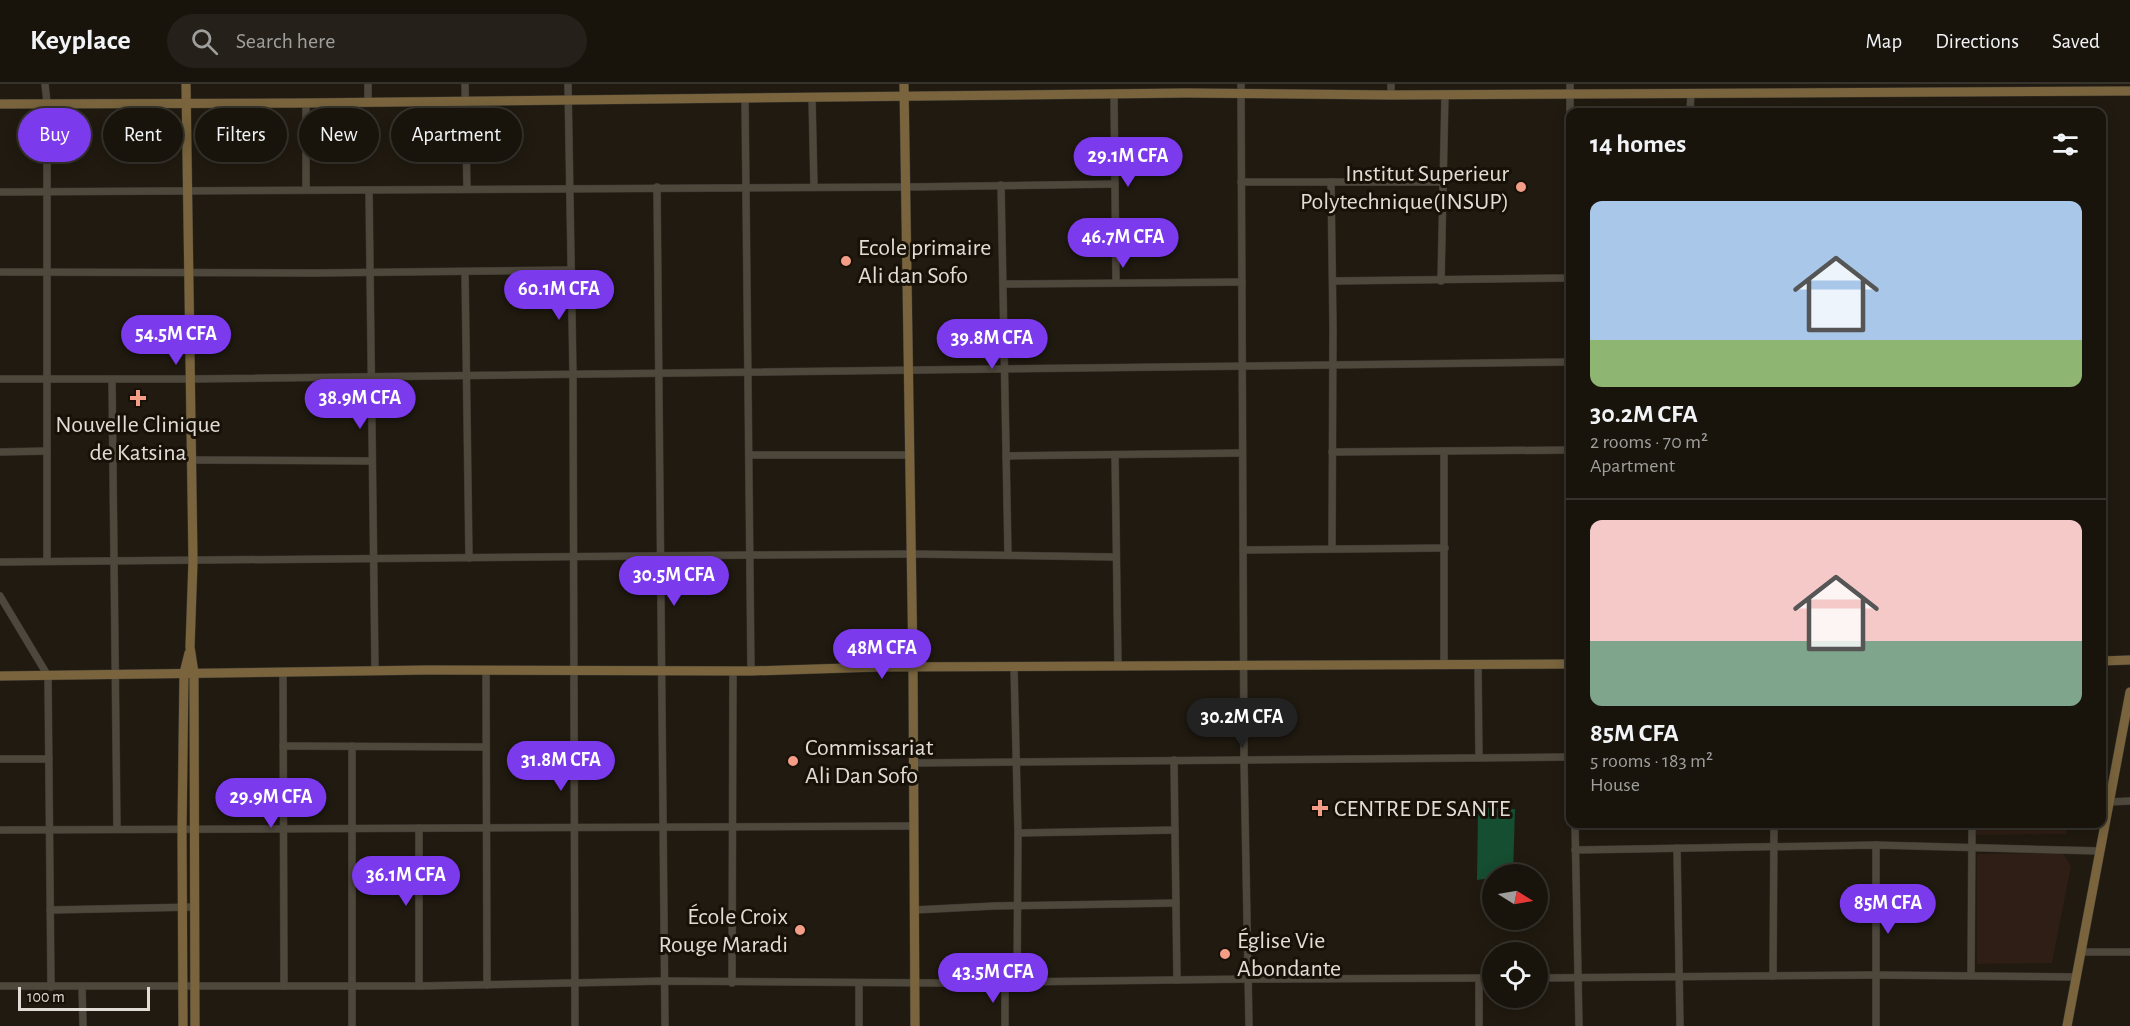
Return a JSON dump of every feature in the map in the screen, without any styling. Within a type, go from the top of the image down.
[{"type":"street","points":[[45,84],[47,103],[46,561]]},
{"type":"street","points":[[183,1026],[182,829],[193,561],[186,84]]},
{"type":"street","points":[[368,84],[368,102]]},
{"type":"street","points":[[465,84],[467,189]]},
{"type":"street","points":[[568,84],[573,375],[575,1026]]},
{"type":"street","points":[[904,84],[912,554],[915,1026]]},
{"type":"street","points":[[1391,84],[1391,95]]},
{"type":"street","points":[[0,104],[904,97],[1080,89],[1114,94],[1241,89],[1391,95],[1445,95],[1570,89],[1690,93],[1814,88],[2130,91]]},
{"type":"street","points":[[1241,89],[1244,761],[1249,1026]]},
{"type":"street","points":[[1570,89],[1570,108]]},
{"type":"street","points":[[1690,93],[1690,108]]},
{"type":"street","points":[[1114,94],[1116,282]]},
{"type":"street","points":[[1442,281],[1445,95]]},
{"type":"street","points":[[812,98],[814,187]]},
{"type":"street","points":[[745,99],[751,671]]},
{"type":"street","points":[[306,103],[306,189]]},
{"type":"street","points":[[1241,182],[1443,182]]},
{"type":"street","points":[[1331,182],[1332,548]]},
{"type":"street","points":[[0,192],[1116,184]]},
{"type":"street","points":[[1001,185],[1008,555]]},
{"type":"street","points":[[657,187],[665,1026]]},
{"type":"street","points":[[369,190],[375,670]]},
{"type":"street","points":[[0,272],[571,270]]},
{"type":"street","points":[[465,272],[469,558]]},
{"type":"street","points":[[1333,281],[1566,278]]},
{"type":"street","points":[[1004,284],[1242,282]]},
{"type":"street","points":[[0,379],[190,379],[1566,363]]},
{"type":"street","points":[[112,379],[117,829]]},
{"type":"street","points":[[1332,452],[1566,450]]},
{"type":"street","points":[[0,452],[47,451]]},
{"type":"street","points":[[1444,452],[1444,664]]},
{"type":"street","points":[[1006,456],[1242,453]]},
{"type":"street","points":[[750,455],[910,455]]},
{"type":"street","points":[[1115,455],[1118,666]]},
{"type":"street","points":[[191,460],[372,461]]},
{"type":"street","points":[[1243,550],[1445,548]]},
{"type":"street","points":[[0,562],[912,554],[1115,557]]},
{"type":"street","points":[[0,596],[48,676],[51,987]]},
{"type":"street","points":[[2106,661],[2130,660]]},
{"type":"street","points":[[1478,664],[1479,758]]},
{"type":"street","points":[[0,676],[375,670],[751,671],[913,667],[1566,664]]},
{"type":"street","points":[[1014,667],[1018,833],[1017,982]]},
{"type":"street","points":[[486,670],[487,985]]},
{"type":"street","points":[[732,983],[733,671]]},
{"type":"street","points":[[189,673],[195,829],[195,1026]]},
{"type":"street","points":[[283,673],[284,986]]},
{"type":"street","points":[[2106,818],[2130,692]]},
{"type":"street","points":[[283,746],[486,747]]},
{"type":"street","points":[[352,746],[352,1026]]},
{"type":"street","points":[[914,763],[1566,757]]},
{"type":"street","points":[[0,759],[49,759]]},
{"type":"street","points":[[1174,759],[1177,980]]},
{"type":"street","points":[[2109,801],[2130,801]]},
{"type":"street","points":[[0,830],[914,826]]},
{"type":"street","points":[[418,828],[419,986]]},
{"type":"street","points":[[1575,828],[1580,1026]]},
{"type":"street","points":[[1773,976],[1774,828]]},
{"type":"street","points":[[1971,975],[1972,828]]},
{"type":"street","points":[[2067,1026],[2104,828]]},
{"type":"street","points":[[1018,833],[1175,830]]},
{"type":"street","points":[[1575,850],[1876,845],[2100,851]]},
{"type":"street","points":[[1876,845],[1876,1026]]},
{"type":"street","points":[[1677,848],[1680,1026]]},
{"type":"street","points":[[914,910],[1176,903]]},
{"type":"street","points":[[51,910],[195,907]]},
{"type":"street","points":[[2081,952],[2130,952]]},
{"type":"street","points":[[1548,978],[1876,975],[2076,977]]},
{"type":"street","points":[[0,986],[419,986],[665,981],[915,983],[1479,978],[1479,1026]]},
{"type":"street","points":[[1005,982],[1005,1026]]},
{"type":"street","points":[[859,983],[859,1026]]},
{"type":"street","points":[[82,987],[82,1026]]},
{"type":"shaded area","points":[[1976,828],[2067,828],[2067,834],[1975,835]]},
{"type":"shaded area","points":[[2063,853],[2071,866],[2052,963],[1977,964],[1977,854]]},
{"type":"green space","points":[[1478,807],[1515,809],[1513,864],[1482,864],[1482,879],[1477,880]]},
{"type":"place","name":"Institut Superieur Polytechnique(INSUP)","points":[[1521,187]]},
{"type":"place","name":"Ecole primaire Ali dan Sofo","points":[[846,261]]},
{"type":"place","name":"Nouvelle Clinique de Katsina","points":[[138,398]]},
{"type":"place","name":"Commissariat Ali Dan Sofo","points":[[793,761]]},
{"type":"place","name":"CENTRE DE SANTE","points":[[1320,808]]},
{"type":"place","name":"École Croix Rouge Maradi","points":[[800,930]]},
{"type":"place","name":"Église Vie Abondante","points":[[1225,954]]}]
